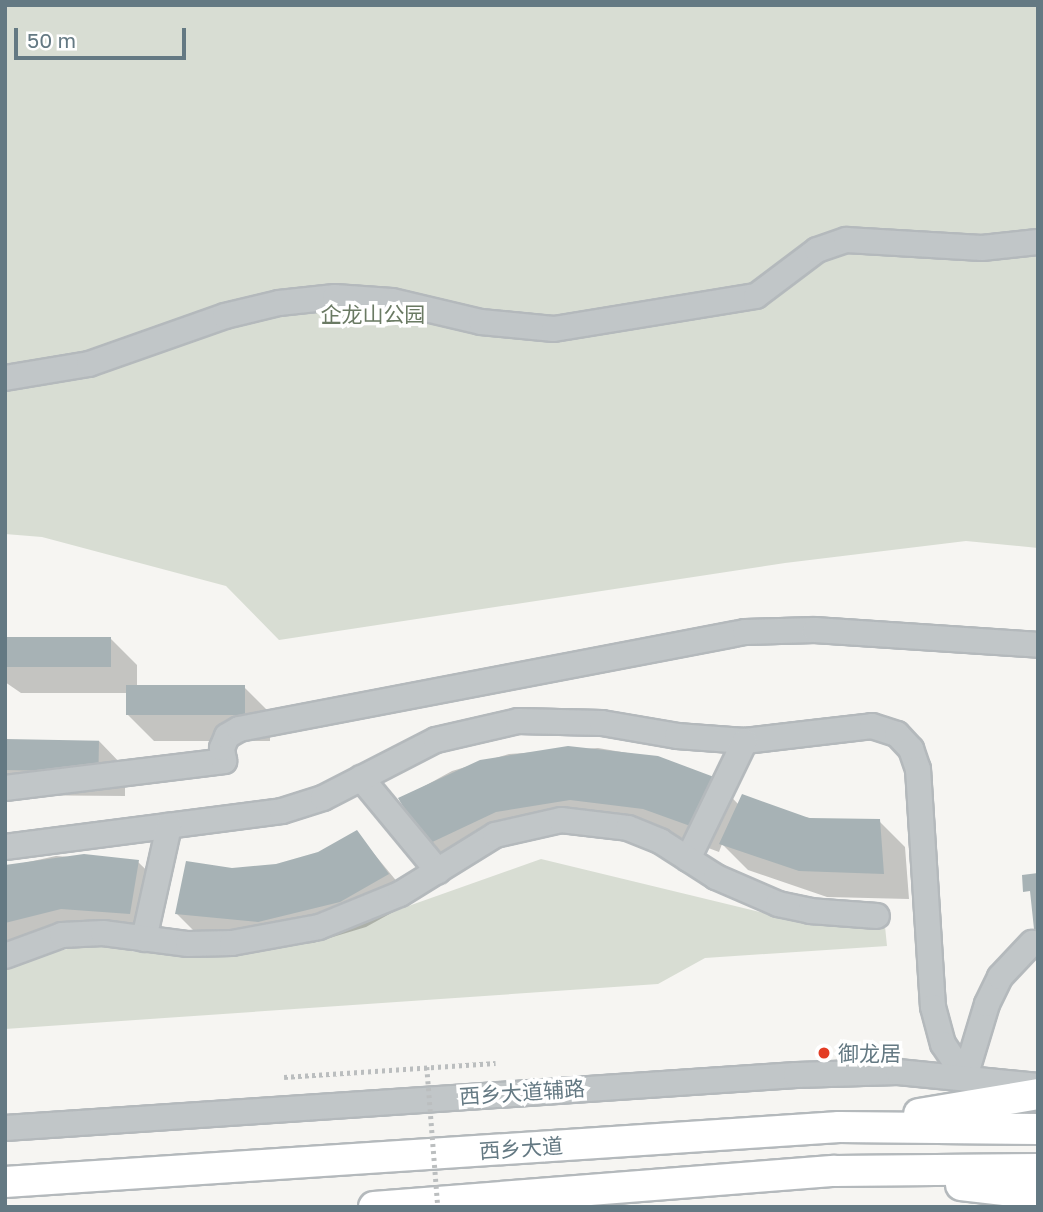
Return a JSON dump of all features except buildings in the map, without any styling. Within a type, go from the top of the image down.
[{"type":"main road","points":[[839,1127],[1038,1094]]},
{"type":"main road","name":"西乡大道","points":[[5,1182],[839,1127],[1038,1129]]},
{"type":"main road","points":[[374,1207],[835,1171],[1038,1168]]},
{"type":"main road","points":[[835,1171],[1038,1194]]},
{"type":"main road","points":[[547,1207],[584,1191]]},
{"type":"street","points":[[5,378],[89,364],[225,316],[279,303],[335,298],[392,300],[481,323],[554,329],[756,296],[776,285],[817,250],[846,240],[982,248],[1038,242]]},
{"type":"street","points":[[5,788],[224,761],[222,748],[228,736],[239,729],[745,632],[815,630],[1038,645]]},
{"type":"street","points":[[5,847],[282,811],[323,798],[436,740],[518,721],[602,723],[677,736],[745,741],[872,726],[897,734],[911,749],[918,769],[933,1007],[943,1044],[965,1077]]},
{"type":"street","points":[[688,859],[745,741]]},
{"type":"street","points":[[361,778],[438,871]]},
{"type":"street","points":[[5,956],[62,935],[103,933],[188,944],[276,938],[360,913],[438,871],[495,835],[561,820],[628,828],[688,859],[716,877],[778,904],[821,913],[877,916]]},
{"type":"street","points":[[144,939],[169,826]]},
{"type":"street","points":[[965,1077],[996,986],[1032,943]]},
{"type":"street","name":"西乡大道辅路","points":[[5,1129],[796,1075],[898,1072],[1038,1086]]},
{"type":"street","points":[[1017,1207],[1038,1203]]},
{"type":"path","points":[[284,1077],[496,1063]]},
{"type":"path","points":[[427,1067],[438,1207]]},
{"type":"green space","name":"企龙山公园","points":[[5,5],[1038,5],[1038,548],[966,541],[785,563],[279,640],[226,586],[42,537],[5,534]]},
{"type":"green space","points":[[541,859],[818,926],[818,909],[883,906],[887,946],[705,958],[658,984],[5,1029],[5,965],[102,940],[134,952],[304,943]]},
{"type":"place","name":"御龙居","points":[[824,1053]]}]
